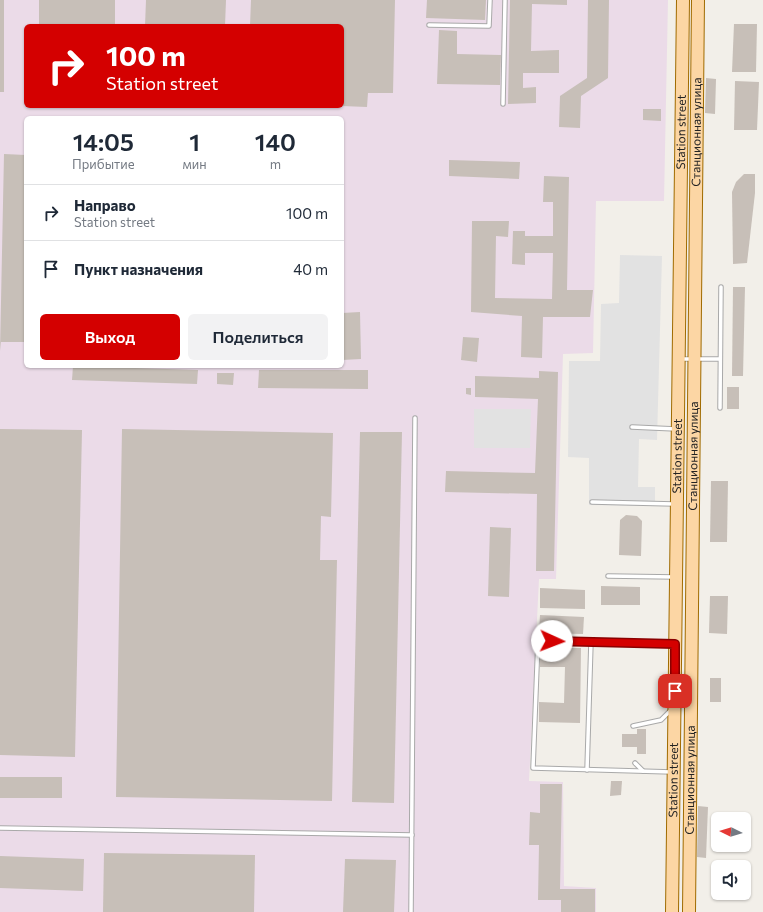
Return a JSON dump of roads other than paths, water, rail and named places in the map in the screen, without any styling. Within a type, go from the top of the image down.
[{"type":"main road","name":"Station street","points":[[672,912],[683,0]]},
{"type":"main road","name":"Станционная улица","points":[[689,912],[698,0]]},
{"type":"lane","points":[[429,25],[489,26],[490,0]]},
{"type":"lane","points":[[503,104],[505,0]]},
{"type":"lane","points":[[720,408],[721,287]]},
{"type":"lane","points":[[678,359],[720,359]]},
{"type":"lane","points":[[411,912],[415,418]]},
{"type":"lane","points":[[632,427],[678,429]]},
{"type":"lane","points":[[592,502],[677,504]]},
{"type":"lane","points":[[608,576],[676,577]]},
{"type":"lane","points":[[673,772],[533,768],[538,640],[675,644]]},
{"type":"lane","points":[[588,770],[591,642]]},
{"type":"lane","points":[[633,726],[661,720],[675,707]]},
{"type":"lane","points":[[635,763],[643,771]]},
{"type":"lane","points":[[0,828],[412,834]]}]
